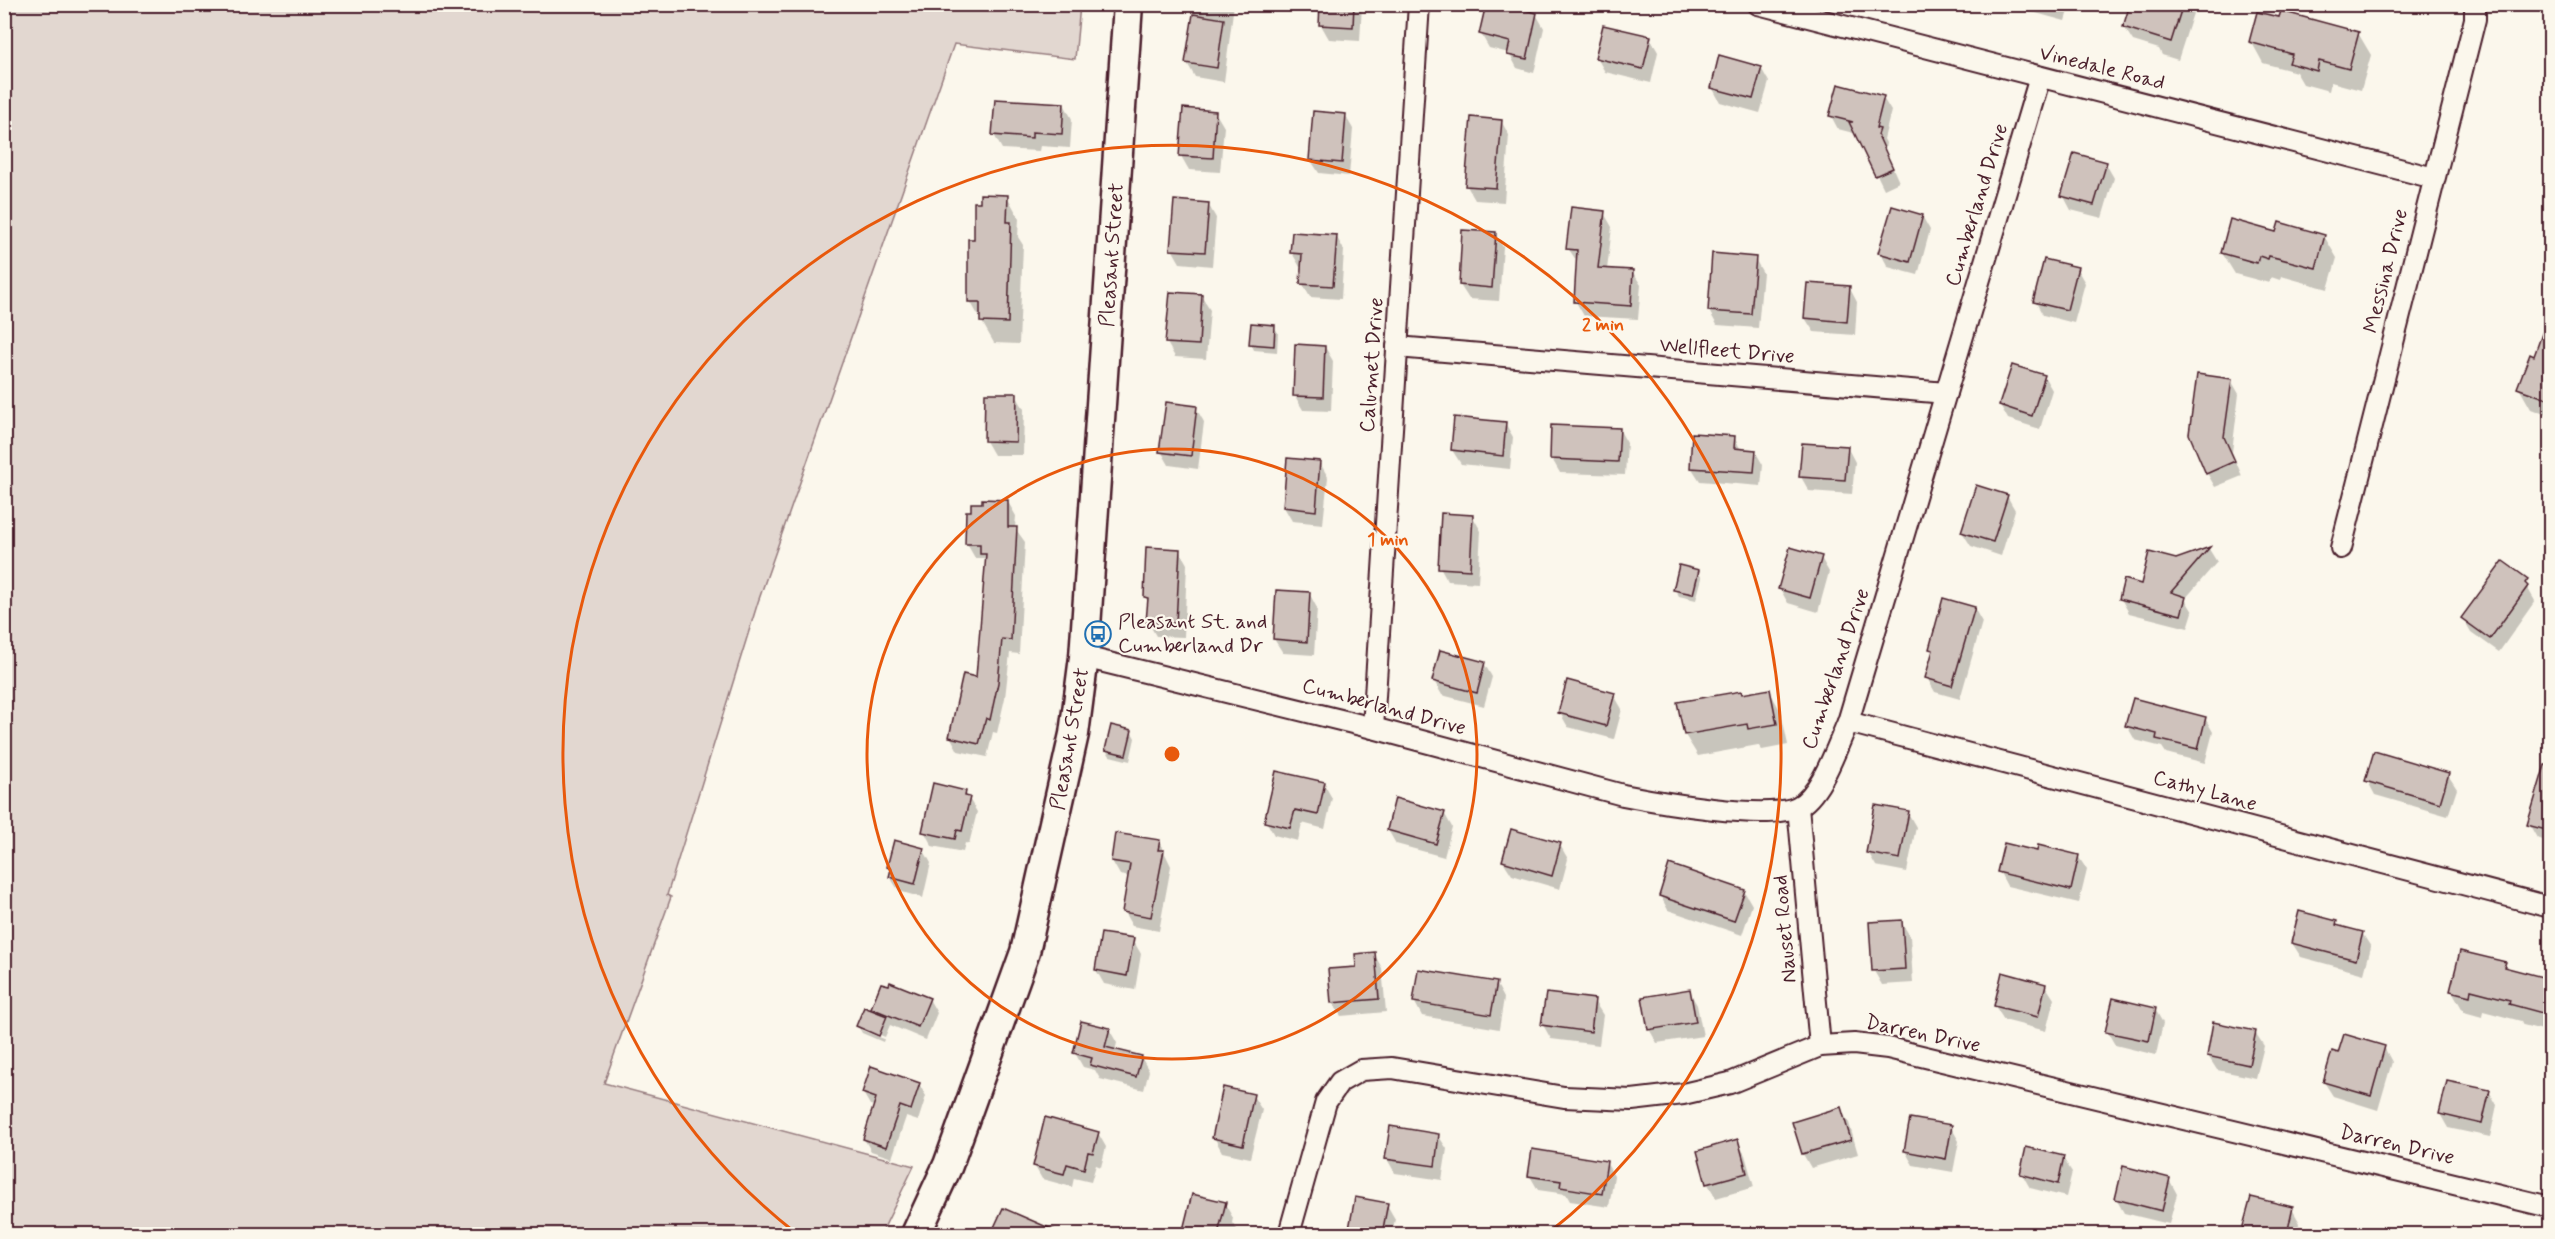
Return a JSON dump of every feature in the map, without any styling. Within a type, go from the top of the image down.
[{"type":"main road","name":"Pleasant Street","points":[[916,1234],[948,1165],[1025,952],[1071,745],[1084,657],[1128,4]]},
{"type":"street","name":"Calumet Drive","points":[[1373,728],[1419,4]]},
{"type":"street","name":"Vinedale Road","points":[[1758,4],[2434,178]]},
{"type":"street","name":"Messina Drive","points":[[2341,548],[2475,19],[2475,4]]},
{"type":"street","name":"Cumberland Drive","points":[[1084,657],[1373,728],[1589,787],[1654,801],[1758,812],[1798,807],[1814,792],[1827,770],[1848,722],[2040,77]]},
{"type":"street","name":"Wellfleet Drive","points":[[1397,347],[1946,393]]},
{"type":"street","name":"Cathy Lane","points":[[1848,722],[2550,907]]},
{"type":"street","name":"Nauset Road","points":[[1798,807],[1820,1046]]},
{"type":"street","name":"Darren Drive","points":[[1289,1234],[1326,1102],[1341,1082],[1361,1070],[1392,1068],[1564,1097],[1632,1100],[1675,1095],[1730,1083],[1820,1046],[1854,1044],[1888,1048],[2550,1207]]},
{"type":"shaded area","points":[[5,4],[1080,5],[1075,59],[954,44],[758,602],[667,895],[671,897],[604,1083],[914,1166],[881,1234],[5,1234]]},
{"type":"building","points":[[1320,4],[1354,4],[1353,27],[1319,25]]},
{"type":"building","points":[[1486,4],[1501,4],[1537,13],[1527,59],[1507,55],[1510,42],[1479,34]]},
{"type":"building","points":[[2130,4],[2183,4],[2171,42],[2123,27]]},
{"type":"building","points":[[2281,11],[2359,32],[2349,69],[2319,61],[2317,71],[2289,63],[2292,54],[2249,42],[2257,12],[2279,17]]},
{"type":"building","points":[[1193,14],[1224,19],[1217,68],[1185,63]]},
{"type":"building","points":[[1603,25],[1651,36],[1643,69],[1595,58]]},
{"type":"building","points":[[1719,55],[1762,67],[1753,99],[1711,88]]},
{"type":"building","points":[[1838,84],[1884,96],[1876,128],[1880,129],[1878,135],[1893,168],[1875,176],[1849,122],[1853,122],[1829,116]]},
{"type":"building","points":[[995,99],[1064,103],[1062,134],[1032,132],[1032,138],[992,135]]},
{"type":"building","points":[[1183,108],[1216,111],[1213,158],[1179,156]]},
{"type":"building","points":[[1313,111],[1346,114],[1342,163],[1309,160]]},
{"type":"building","points":[[1471,117],[1502,120],[1496,188],[1465,186]]},
{"type":"building","points":[[2074,153],[2107,162],[2094,205],[2061,196]]},
{"type":"building","points":[[980,194],[1008,195],[1007,222],[1011,222],[1008,323],[980,322],[980,302],[968,302],[968,239],[974,239],[974,202],[980,202]]},
{"type":"building","points":[[1174,200],[1209,203],[1205,252],[1170,250]]},
{"type":"building","points":[[1892,206],[1923,215],[1910,262],[1878,253]]},
{"type":"building","points":[[1571,207],[1605,211],[1598,268],[1633,270],[1631,306],[1574,302],[1577,250],[1566,249]]},
{"type":"building","points":[[2230,219],[2276,232],[2279,222],[2325,235],[2316,268],[2269,256],[2268,259],[2259,256],[2257,263],[2221,253]]},
{"type":"building","points":[[1462,230],[1496,232],[1492,288],[1459,285]]},
{"type":"building","points":[[1292,232],[1337,235],[1333,286],[1300,284],[1302,254],[1290,253]]},
{"type":"building","points":[[1712,253],[1756,257],[1751,314],[1708,311]]},
{"type":"building","points":[[2044,259],[2078,267],[2067,310],[2033,302]]},
{"type":"building","points":[[1807,283],[1850,286],[1847,322],[1804,318]]},
{"type":"building","points":[[1170,292],[1202,294],[1199,345],[1165,343]]},
{"type":"building","points":[[2548,317],[2550,317],[2550,400],[2517,388],[2530,354],[2534,356]]},
{"type":"building","points":[[1251,323],[1275,325],[1274,346],[1249,344]]},
{"type":"building","points":[[1295,344],[1325,346],[1323,397],[1293,396]]},
{"type":"building","points":[[2012,365],[2045,375],[2032,416],[1999,405]]},
{"type":"building","points":[[2197,374],[2232,379],[2224,437],[2235,461],[2206,474],[2189,434]]},
{"type":"building","points":[[985,393],[1017,393],[1016,442],[984,441]]},
{"type":"building","points":[[1166,402],[1197,406],[1191,456],[1159,452]]},
{"type":"building","points":[[1454,417],[1506,422],[1503,456],[1451,450]]},
{"type":"building","points":[[1551,425],[1620,428],[1618,462],[1550,459]]},
{"type":"building","points":[[1692,433],[1735,436],[1734,448],[1756,450],[1754,472],[1690,468]]},
{"type":"building","points":[[1802,443],[1848,446],[1845,480],[1799,477]]},
{"type":"building","points":[[1287,458],[1320,461],[1316,511],[1283,507]]},
{"type":"building","points":[[1976,485],[2008,495],[1993,542],[1961,532]]},
{"type":"building","points":[[982,499],[1008,500],[1008,527],[1017,527],[1011,640],[1002,639],[998,683],[990,720],[986,718],[979,744],[949,737],[963,674],[976,677],[986,554],[980,554],[980,544],[965,544],[966,511],[971,511],[971,503],[982,503]]},
{"type":"building","points":[[1441,513],[1473,515],[1470,570],[1438,568]]},
{"type":"building","points":[[1146,547],[1180,549],[1176,623],[1146,622],[1148,598],[1144,597]]},
{"type":"building","points":[[1790,547],[1822,556],[1810,598],[1778,589]]},
{"type":"building","points":[[2210,547],[2171,592],[2186,597],[2181,615],[2119,599],[2124,579],[2141,584],[2149,552],[2176,559]]},
{"type":"building","points":[[2503,561],[2528,579],[2525,583],[2528,586],[2490,639],[2461,618]]},
{"type":"building","points":[[1679,565],[1699,570],[1693,594],[1673,590]]},
{"type":"building","points":[[1276,590],[1310,592],[1307,642],[1273,639]]},
{"type":"building","points":[[1943,598],[1975,607],[1952,686],[1925,678],[1933,650],[1929,649]]},
{"type":"building","points":[[1440,650],[1485,662],[1477,693],[1432,681]]},
{"type":"building","points":[[1567,680],[1615,693],[1606,726],[1558,713]]},
{"type":"building","points":[[1770,689],[1777,724],[1748,729],[1747,724],[1684,735],[1677,702],[1741,691],[1742,694]]},
{"type":"building","points":[[2133,698],[2206,717],[2198,749],[2156,739],[2157,734],[2125,726]]},
{"type":"building","points":[[1111,725],[1132,730],[1126,755],[1105,750]]},
{"type":"building","points":[[2374,751],[2449,773],[2440,803],[2365,781]]},
{"type":"building","points":[[2545,765],[2550,765],[2550,831],[2527,825]]},
{"type":"building","points":[[1276,771],[1325,782],[1318,815],[1295,810],[1290,828],[1264,822]]},
{"type":"building","points":[[933,783],[966,791],[965,796],[970,797],[962,831],[957,830],[955,839],[922,832]]},
{"type":"building","points":[[1395,798],[1445,812],[1436,844],[1387,830]]},
{"type":"building","points":[[1875,805],[1909,811],[1900,859],[1866,853]]},
{"type":"building","points":[[1511,829],[1561,843],[1552,876],[1502,861]]},
{"type":"building","points":[[1115,833],[1160,840],[1158,850],[1164,850],[1151,917],[1122,912],[1130,864],[1111,861]]},
{"type":"building","points":[[894,840],[924,848],[915,884],[889,877],[891,869],[887,867]]},
{"type":"building","points":[[2004,843],[2037,851],[2038,845],[2079,855],[2071,890],[1997,872]]},
{"type":"building","points":[[1669,864],[1745,890],[1734,921],[1659,896]]},
{"type":"building","points":[[2299,911],[2337,921],[2336,925],[2363,932],[2356,960],[2291,943]]},
{"type":"building","points":[[1902,920],[1905,969],[1872,971],[1869,922]]},
{"type":"building","points":[[1101,933],[1134,938],[1127,976],[1095,970]]},
{"type":"building","points":[[2460,951],[2506,962],[2504,967],[2550,979],[2550,1015],[2509,1004],[2510,1000],[2471,990],[2470,996],[2450,991]]},
{"type":"building","points":[[1375,952],[1379,999],[1331,1003],[1328,969],[1356,967],[1355,954]]},
{"type":"building","points":[[1418,969],[1497,982],[1491,1015],[1413,1002]]},
{"type":"building","points":[[2002,972],[2046,984],[2038,1017],[1994,1006]]},
{"type":"building","points":[[890,982],[930,998],[918,1027],[871,1008],[881,983],[889,985]]},
{"type":"building","points":[[1690,989],[1696,1022],[1648,1030],[1642,997]]},
{"type":"building","points":[[1546,993],[1595,999],[1591,1032],[1541,1025]]},
{"type":"building","points":[[2113,998],[2156,1008],[2149,1041],[2105,1032]]},
{"type":"building","points":[[864,1007],[887,1016],[879,1036],[856,1026]]},
{"type":"building","points":[[1081,1021],[1110,1028],[1105,1047],[1142,1056],[1136,1077],[1090,1065],[1092,1058],[1073,1053]]},
{"type":"building","points":[[2213,1022],[2256,1031],[2249,1065],[2207,1056]]},
{"type":"building","points":[[2344,1034],[2385,1046],[2371,1096],[2323,1082],[2332,1051],[2338,1053]]},
{"type":"building","points":[[871,1066],[920,1083],[911,1110],[900,1106],[886,1147],[863,1139],[876,1098],[862,1093]]},
{"type":"building","points":[[2447,1081],[2490,1090],[2482,1124],[2439,1114]]},
{"type":"building","points":[[1223,1087],[1254,1094],[1243,1145],[1212,1138]]},
{"type":"building","points":[[1841,1107],[1851,1140],[1802,1154],[1792,1122]]},
{"type":"building","points":[[1045,1117],[1099,1132],[1093,1153],[1088,1152],[1084,1169],[1067,1164],[1064,1174],[1033,1166]]},
{"type":"building","points":[[1910,1118],[1952,1125],[1946,1159],[1904,1151]]},
{"type":"building","points":[[1390,1126],[1439,1134],[1435,1166],[1385,1159]]},
{"type":"building","points":[[1738,1139],[1747,1173],[1706,1184],[1697,1151]]},
{"type":"building","points":[[2026,1147],[2064,1156],[2058,1184],[2020,1174]]},
{"type":"building","points":[[1532,1149],[1607,1161],[1602,1194],[1560,1187],[1561,1181],[1528,1176]]},
{"type":"building","points":[[2123,1166],[2170,1178],[2162,1211],[2115,1199]]},
{"type":"building","points":[[1192,1194],[1226,1202],[1218,1234],[1182,1234]]},
{"type":"building","points":[[1355,1197],[1388,1203],[1382,1234],[1348,1234]]},
{"type":"building","points":[[2251,1197],[2293,1207],[2287,1234],[2259,1234],[2242,1230]]},
{"type":"building","points":[[1003,1208],[1063,1234],[991,1234]]},
{"type":"place","name":"Pleasant St. and Cumberland Dr","points":[[1098,634]]}]
